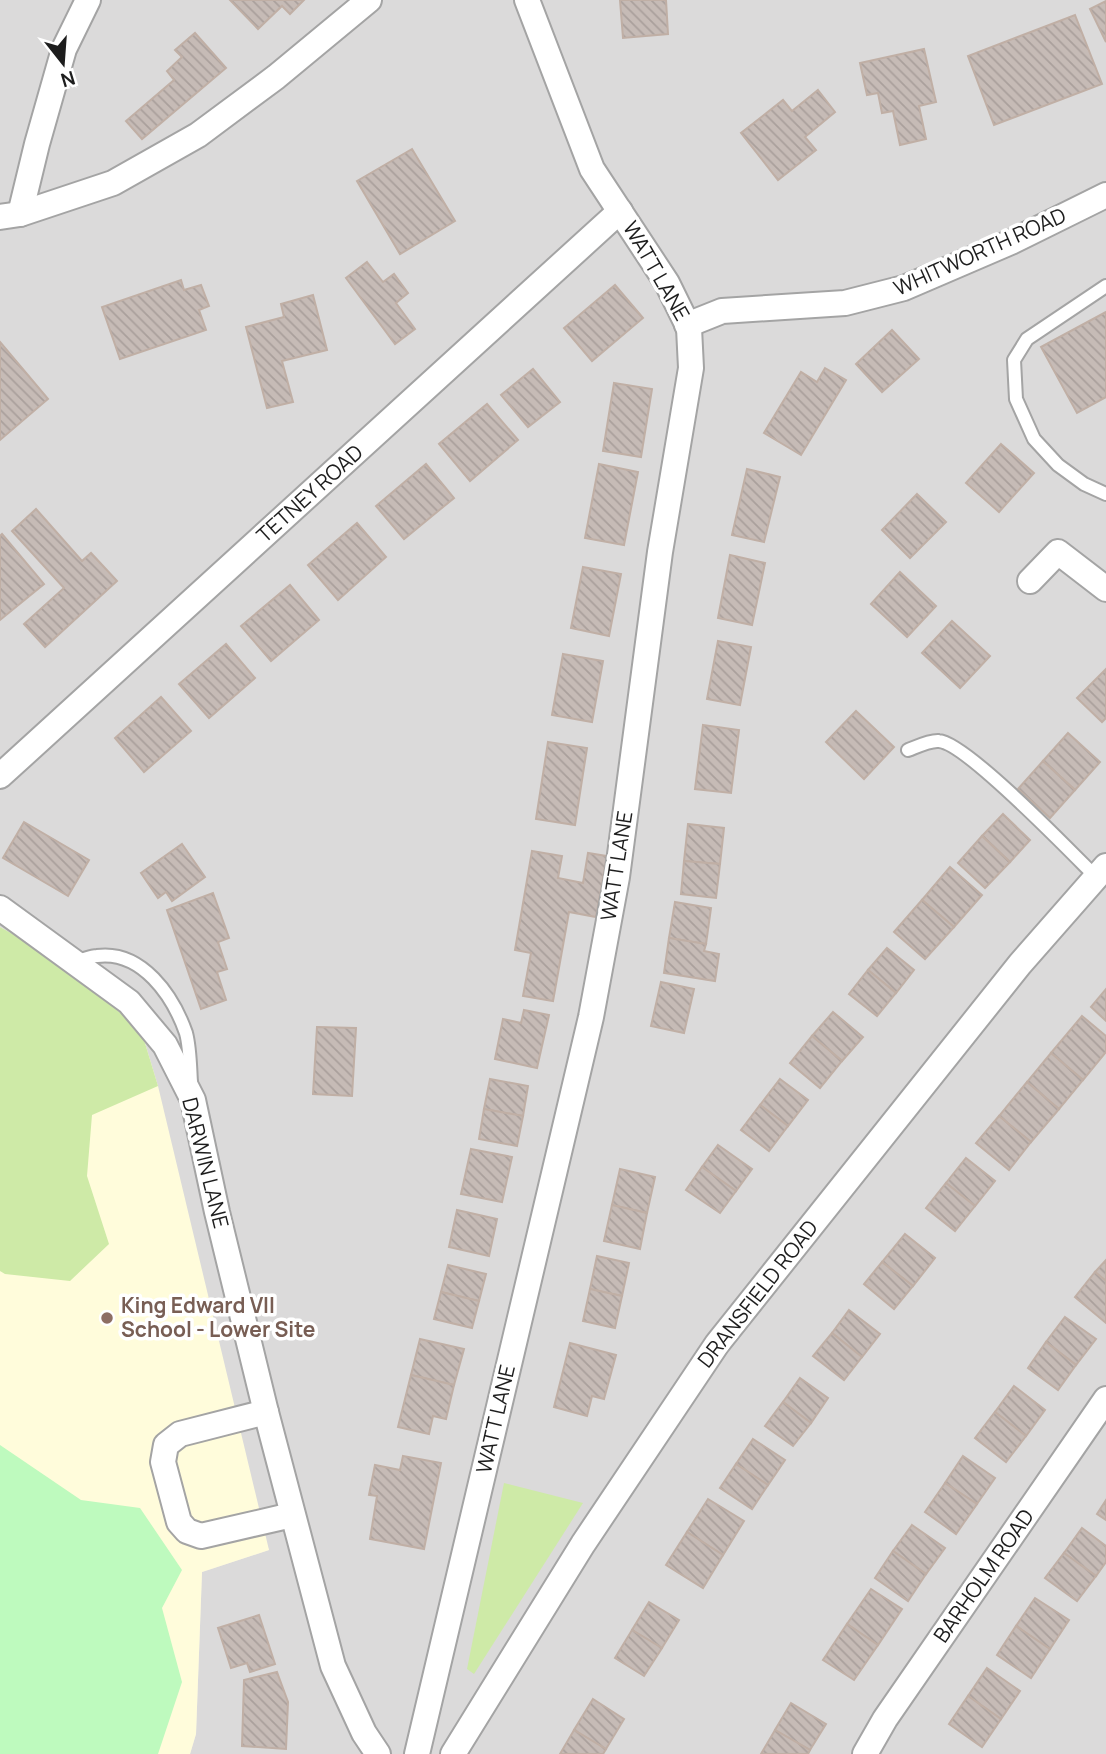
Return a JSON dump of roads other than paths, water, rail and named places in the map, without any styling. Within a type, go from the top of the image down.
[{"type":"street","points":[[10,215],[37,144],[64,49],[88,0]]},
{"type":"street","points":[[10,215],[113,183],[198,135],[276,77],[369,0]]},
{"type":"street","name":"WATT LANE","points":[[417,1754],[594,1004],[617,877],[660,552],[691,368],[687,325],[667,283],[593,169],[527,0]]},
{"type":"street","name":"WHITWORTH ROAD","points":[[687,325],[722,311],[845,303],[904,288],[1011,242],[1106,195]]},
{"type":"street","name":"TETNEY ROAD","points":[[0,776],[620,211]]},
{"type":"street","points":[[1030,581],[1058,551],[1106,589]]},
{"type":"street","name":"DRANSFIELD ROAD","points":[[453,1754],[583,1544],[717,1345],[1011,975],[1101,872]]},
{"type":"street","name":"DARWIN LANE","points":[[0,908],[129,1002],[165,1045],[193,1100],[217,1212],[266,1412],[333,1666],[364,1733],[378,1754]]},
{"type":"street","name":"BARHOLM ROAD","points":[[865,1754],[885,1720],[1106,1399]]},
{"type":"street","points":[[266,1412],[180,1434],[166,1445],[163,1462],[179,1522],[187,1531],[201,1536],[292,1515]]},
{"type":"lane","points":[[1106,286],[1027,339],[1014,359],[1016,399],[1034,439],[1058,465],[1084,484],[1106,494]]},
{"type":"lane","points":[[908,750],[938,741],[957,748],[1101,872]]},
{"type":"lane","points":[[76,961],[98,955],[123,957],[149,972],[171,1000],[187,1035],[193,1100]]},
{"type":"place","name":"King Edward VII School - Lower Site","points":[[107,1318]]}]
